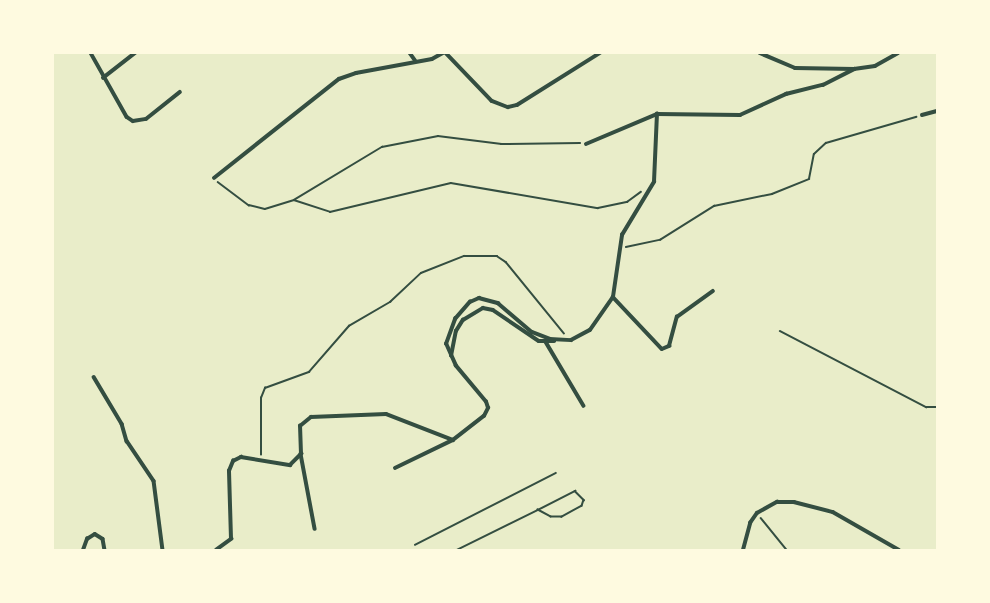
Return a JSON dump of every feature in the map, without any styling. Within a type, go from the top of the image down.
[{"type":"street","points":[[91,53],[103,78],[127,117],[137,122],[146,119],[180,92]]},
{"type":"street","points":[[103,78],[135,53]]},
{"type":"street","points":[[410,53],[415,60]]},
{"type":"street","points":[[214,178],[340,79],[415,60],[432,59],[443,53]]},
{"type":"street","points":[[446,53],[495,104],[513,107],[600,53]]},
{"type":"street","points":[[760,53],[795,68],[854,69],[875,66],[898,53]]},
{"type":"street","points":[[889,53],[892,57]]},
{"type":"street","points":[[586,144],[657,114],[740,115],[786,94],[822,85],[854,69]]},
{"type":"street","points":[[922,115],[937,112]]},
{"type":"street","points":[[546,342],[571,340],[590,330],[613,297],[620,248],[629,220],[649,195],[654,182],[657,114]]},
{"type":"street","points":[[613,297],[662,350],[669,346],[677,317],[714,291]]},
{"type":"street","points":[[396,468],[453,440],[484,416],[488,408],[451,358],[446,344],[455,319],[470,302],[479,298],[498,303],[539,336],[560,340]]},
{"type":"street","points":[[451,358],[456,331],[463,320],[483,308],[546,342],[584,406]]},
{"type":"street","points":[[94,377],[122,424],[127,441],[154,481],[163,550]]},
{"type":"street","points":[[315,529],[301,454],[300,426],[315,416],[386,414],[453,440]]},
{"type":"street","points":[[216,550],[231,539],[231,463],[241,457],[287,466],[301,454]]},
{"type":"street","points":[[743,550],[750,523],[757,514],[777,502],[818,506],[857,523],[899,550]]},
{"type":"street","points":[[83,550],[87,540],[95,534],[103,539],[106,550]]},
{"type":"lane","points":[[415,545],[556,473]]},
{"type":"lane","points":[[456,550],[575,491],[583,504],[565,516],[554,518],[538,510]]},
{"type":"path","points":[[620,248],[660,240],[714,206],[772,194],[809,179],[814,154],[826,143],[840,136],[922,115]]},
{"type":"path","points":[[214,178],[249,205],[265,209],[294,200],[382,147],[438,136],[500,144],[586,144]]},
{"type":"path","points":[[294,200],[330,212],[451,183],[598,208],[627,202],[643,190]]},
{"type":"path","points":[[261,461],[261,398],[265,388],[309,372],[349,326],[390,302],[421,273],[464,256],[497,256],[506,262],[534,301],[571,340]]},
{"type":"path","points":[[780,331],[926,407],[937,408]]},
{"type":"path","points":[[757,514],[787,550]]}]
